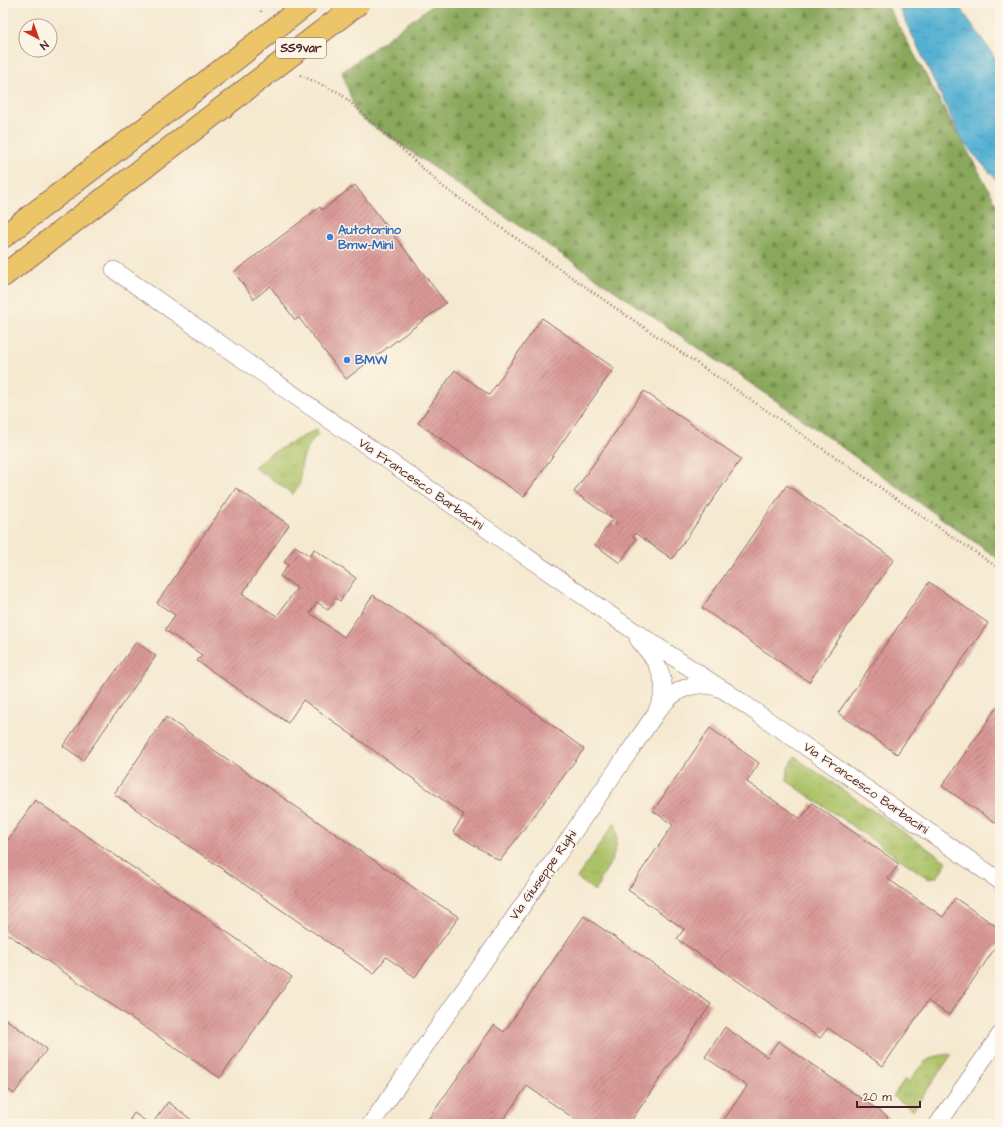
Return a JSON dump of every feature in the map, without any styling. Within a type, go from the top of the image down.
[{"type":"highway","name":"SS9var","points":[[3,237],[308,3]]},
{"type":"highway","name":"SS9var","points":[[3,276],[359,3]]},
{"type":"street","name":"Via Francesco Barbacini","points":[[114,270],[622,623],[731,695],[1000,881]]},
{"type":"street","name":"Via Giuseppe Righi","points":[[371,1124],[656,712],[662,701],[664,688],[660,672],[646,648],[622,623]]},
{"type":"street","name":"Via Francesco Barbacini","points":[[656,712],[675,692],[689,686],[711,685],[731,695]]},
{"type":"street","points":[[938,1124],[1000,1034]]},
{"type":"path","points":[[260,3],[262,17]]},
{"type":"path","points":[[299,74],[340,93],[442,186],[620,312],[1000,569]]},
{"type":"green space","points":[[435,3],[886,3],[1000,210],[1000,560],[788,409],[357,115],[342,72]]},
{"type":"green space","points":[[317,429],[318,434],[311,442],[304,455],[301,467],[300,483],[293,494],[254,467],[270,454]]},
{"type":"green space","points":[[795,757],[947,862],[937,877],[929,879],[787,781],[788,768]]},
{"type":"green space","points":[[615,822],[617,839],[614,853],[608,867],[599,881],[601,883],[595,891],[577,878]]},
{"type":"green space","points":[[952,1054],[913,1110],[893,1096],[905,1079],[909,1082],[926,1061],[936,1056]]},
{"type":"water","points":[[897,3],[959,3],[964,13],[1000,65],[1000,184],[963,142]]},
{"type":"building","points":[[355,185],[446,303],[346,379],[299,318],[295,320],[270,286],[254,299],[234,272],[320,207],[322,210]]},
{"type":"building","points":[[542,318],[614,368],[524,497],[418,423],[455,370],[489,395]]},
{"type":"building","points":[[644,391],[741,459],[672,559],[635,533],[633,537],[636,539],[620,563],[595,545],[611,521],[616,525],[617,522],[574,492]]},
{"type":"building","points":[[787,485],[894,559],[809,682],[702,608]]},
{"type":"building","points":[[236,488],[289,525],[242,594],[277,616],[297,588],[280,576],[288,565],[284,562],[295,546],[310,556],[314,549],[356,578],[340,601],[336,598],[328,610],[317,602],[310,613],[344,637],[373,595],[435,637],[478,671],[584,749],[500,861],[453,832],[464,815],[303,700],[288,723],[197,661],[202,655],[165,630],[175,615],[157,603]]},
{"type":"building","points":[[929,582],[988,623],[897,754],[838,713]]},
{"type":"building","points":[[136,642],[156,656],[83,760],[63,746]]},
{"type":"building","points":[[1000,703],[1000,826],[942,786]]},
{"type":"building","points":[[166,717],[420,892],[459,917],[415,977],[386,957],[374,974],[114,794]]},
{"type":"building","points":[[710,728],[759,763],[747,782],[801,819],[812,803],[899,864],[888,879],[943,917],[955,898],[1000,929],[1000,941],[949,1015],[928,1001],[883,1066],[828,1028],[820,1038],[677,939],[684,929],[628,890],[673,825],[653,811]]},
{"type":"building","points":[[35,800],[292,977],[220,1078],[3,931],[3,847]]},
{"type":"building","points":[[584,916],[711,1004],[629,1124],[582,1124],[527,1086],[500,1124],[425,1124],[494,1025],[504,1032]]},
{"type":"building","points":[[3,1017],[47,1049],[14,1094],[3,1086]]},
{"type":"building","points":[[725,1027],[767,1057],[778,1041],[888,1117],[883,1124],[721,1124],[747,1086],[705,1057]]},
{"type":"building","points":[[168,1102],[197,1124],[152,1124]]},
{"type":"building","points":[[134,1113],[150,1124],[127,1124]]},
{"type":"place","name":"Autotorino Bmw-Mini","points":[[330,237]]},
{"type":"place","name":"BMW","points":[[347,360]]}]
